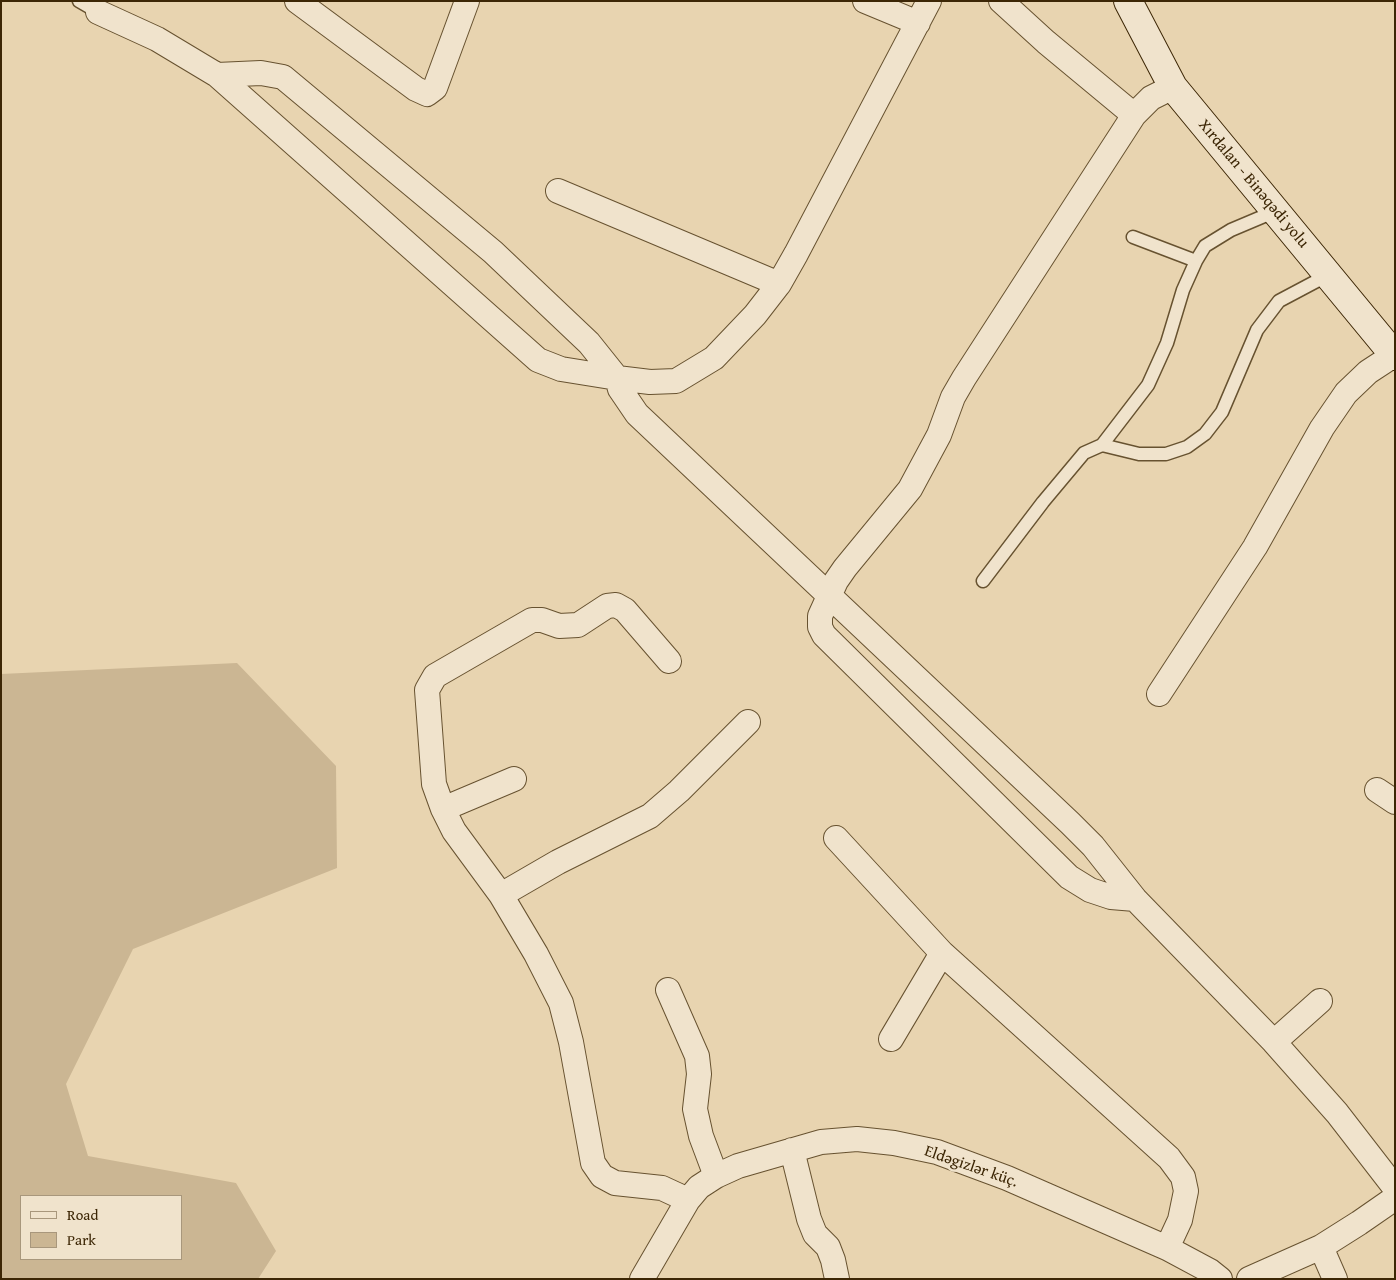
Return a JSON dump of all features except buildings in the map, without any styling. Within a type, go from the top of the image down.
[{"type":"main road","name":"Xırdalan - Binəqədi yolu","points":[[1128,1],[1173,87],[1394,356]]},
{"type":"street","points":[[297,1],[347,40],[416,89],[427,94],[435,88],[467,1]]},
{"type":"street","points":[[866,1],[918,23]]},
{"type":"street","points":[[89,7],[157,40],[218,75],[538,360],[561,369],[650,382],[676,381],[714,358],[754,315],[779,284],[801,246],[929,1]]},
{"type":"street","points":[[1001,1],[1046,42],[1134,115]]},
{"type":"street","points":[[218,75],[261,72],[283,77],[494,252],[588,342],[617,378],[620,389],[636,414],[1093,846],[1135,899],[1274,1042],[1337,1113],[1395,1188]]},
{"type":"street","points":[[1135,899],[1111,897],[1090,890],[1069,877],[824,636],[820,627],[820,616],[836,581],[845,568],[910,489],[939,435],[953,397],[964,378],[1134,115],[1151,98],[1173,87]]},
{"type":"street","points":[[558,191],[779,284]]},
{"type":"street","points":[[1159,694],[1255,547],[1322,428],[1346,393],[1368,372],[1394,356]]},
{"type":"street","points":[[670,661],[625,610],[616,605],[608,606],[578,625],[559,626],[542,620],[532,620],[435,676],[427,690],[434,784],[442,809],[454,831],[501,894],[536,954],[561,1003],[571,1042],[593,1163],[602,1176],[615,1183],[662,1188],[688,1200]]},
{"type":"street","points":[[501,894],[558,862],[650,816],[679,791],[748,722]]},
{"type":"street","points":[[442,809],[514,779]]},
{"type":"street","points":[[836,838],[942,952],[1169,1158],[1183,1177],[1186,1191],[1180,1220],[1167,1248]]},
{"type":"street","points":[[891,1039],[942,952]]},
{"type":"street","points":[[668,990],[697,1056],[699,1074],[695,1109],[701,1136],[716,1176]]},
{"type":"street","points":[[1274,1042],[1320,1001]]},
{"type":"street","name":"Eldəgizlər küç.","points":[[642,1279],[688,1200],[699,1187],[716,1176],[738,1166],[821,1142],[857,1139],[894,1143],[937,1152],[1007,1178],[1167,1248],[1210,1271],[1220,1279]]},
{"type":"street","points":[[792,1150],[809,1219],[815,1234],[828,1247],[837,1279]]},
{"type":"street","points":[[1249,1279],[1321,1247],[1395,1198]]},
{"type":"street","points":[[1321,1247],[1335,1279]]},
{"type":"lane","points":[[983,581],[1043,502],[1084,453],[1102,445],[1148,385],[1168,344],[1184,290],[1196,261],[1205,246],[1231,230],[1276,212]]},
{"type":"lane","points":[[1133,237],[1196,261]]},
{"type":"lane","points":[[1102,445],[1140,454],[1166,454],[1187,447],[1205,434],[1222,412],[1257,330],[1279,300],[1328,275]]},
{"type":"green space","points":[[237,663],[336,766],[337,868],[133,949],[66,1084],[88,1156],[236,1183],[276,1251],[258,1279],[1,1279],[1,674]]}]
